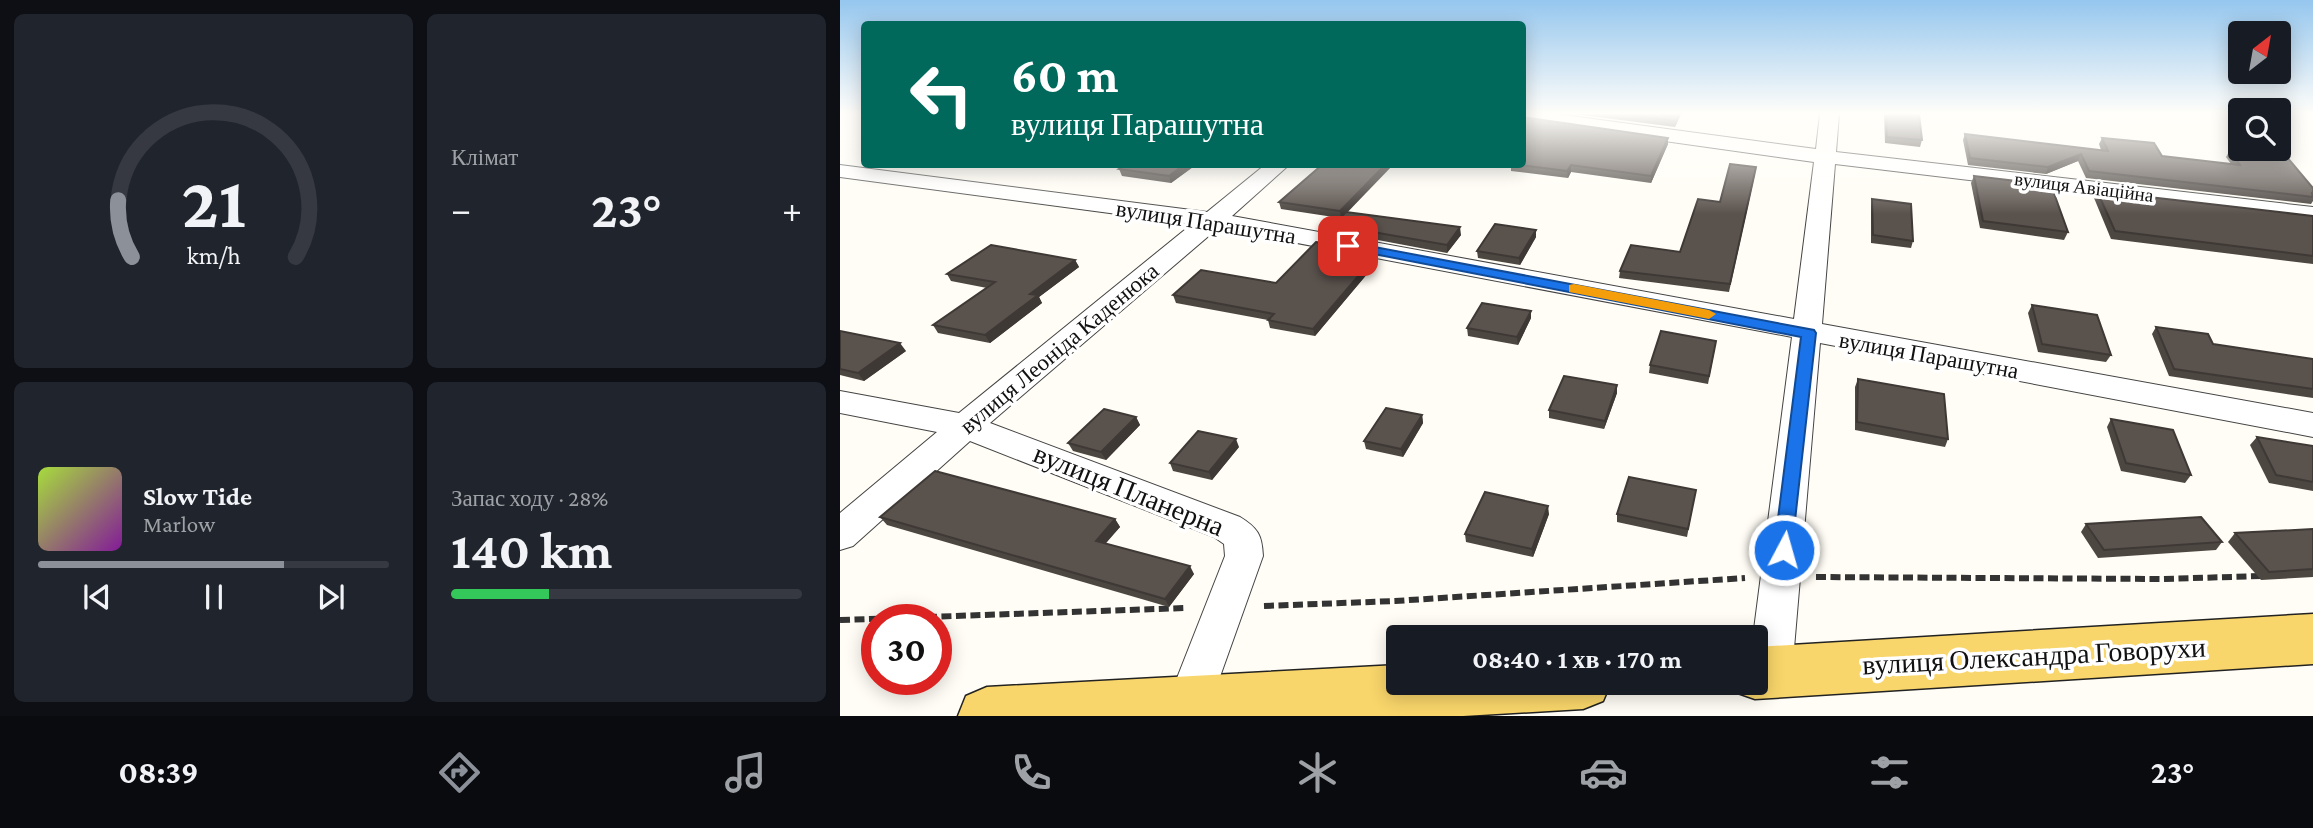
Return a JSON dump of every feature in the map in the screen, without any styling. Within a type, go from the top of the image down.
[{"type":"main road","name":"вулиця Олександра Говорухи","points":[[1768,672],[2313,639]]},
{"type":"main road","points":[[987,716],[1386,694]]},
{"type":"street","name":"вулиця Авіаційна","points":[[1757,147],[2313,214]]},
{"type":"street","points":[[1768,646],[1781,577],[1827,147]]},
{"type":"street","name":"вулиця Леоніда Каденюка","points":[[840,535],[965,426],[1275,168]]},
{"type":"street","name":"вулиця Парашутна","points":[[840,171],[1213,220],[2313,425]]},
{"type":"street","name":"вулиця Планерна","points":[[840,402],[965,426],[1227,527],[1243,537],[1244,556],[1188,706]]},
{"type":"path","points":[[840,620],[1395,601],[1781,577],[2163,579],[2272,575]]},
{"type":"building","points":[[1526,147],[1664,147],[1651,176],[1571,165],[1567,171],[1526,166]]},
{"type":"building","points":[[1968,147],[2078,147],[2108,151],[2106,147],[2157,147],[2162,156],[2240,165],[2237,161],[2290,161],[2313,188],[2313,197],[2089,171],[2081,154],[2048,167],[1970,158]]},
{"type":"building","points":[[1730,164],[1756,167],[1730,284],[1620,271],[1631,245],[1680,252],[1698,199],[1720,202]]},
{"type":"building","points":[[1121,168],[1180,168],[1169,176]]},
{"type":"building","points":[[1318,168],[1382,168],[1340,211],[1279,202]]},
{"type":"building","points":[[1974,176],[2051,185],[2068,232],[1983,221]]},
{"type":"building","points":[[2097,191],[2313,216],[2313,256],[2115,231]]},
{"type":"building","points":[[1872,199],[1911,204],[1913,241],[1873,235]]},
{"type":"building","points":[[1346,212],[1460,227],[1447,245],[1333,225]]},
{"type":"building","points":[[1495,224],[1536,230],[1519,258],[1477,251]]},
{"type":"building","points":[[1316,242],[1377,254],[1313,329],[1268,320],[1274,314],[1173,295],[1201,270],[1276,283]]},
{"type":"building","points":[[991,245],[1075,260],[1030,294],[1038,295],[985,335],[933,325],[995,282],[947,274]]},
{"type":"building","points":[[1482,303],[1531,311],[1517,337],[1467,328]]},
{"type":"building","points":[[2032,305],[2097,315],[2111,355],[2042,344]]},
{"type":"building","points":[[2156,327],[2208,334],[2213,344],[2313,359],[2313,389],[2174,369]]},
{"type":"building","points":[[840,331],[900,343],[858,373],[840,369]]},
{"type":"building","points":[[1661,331],[1716,341],[1709,376],[1650,365]]},
{"type":"building","points":[[1564,376],[1617,385],[1605,421],[1549,410]]},
{"type":"building","points":[[1858,379],[1944,394],[1948,439],[1857,422]]},
{"type":"building","points":[[1386,408],[1422,415],[1401,449],[1364,441]]},
{"type":"building","points":[[1104,409],[1136,417],[1101,452],[1068,443]]},
{"type":"building","points":[[2111,419],[2173,430],[2191,475],[2126,463]]},
{"type":"building","points":[[1198,431],[1236,439],[1209,472],[1170,463]]},
{"type":"building","points":[[2257,437],[2313,446],[2313,482],[2276,475]]},
{"type":"building","points":[[935,471],[1115,519],[1096,541],[1190,566],[1165,599],[880,517]]},
{"type":"building","points":[[1629,477],[1696,490],[1688,529],[1617,514]]},
{"type":"building","points":[[1485,492],[1548,506],[1532,549],[1465,534]]},
{"type":"building","points":[[2201,517],[2222,542],[2104,550],[2086,524]]},
{"type":"building","points":[[2313,529],[2313,569],[2269,572],[2235,533]]},
{"type":"slow traffic","points":[[1574,289],[1709,314]]},
{"type":"route","points":[[1348,246],[1809,333],[1784,550]]}]
